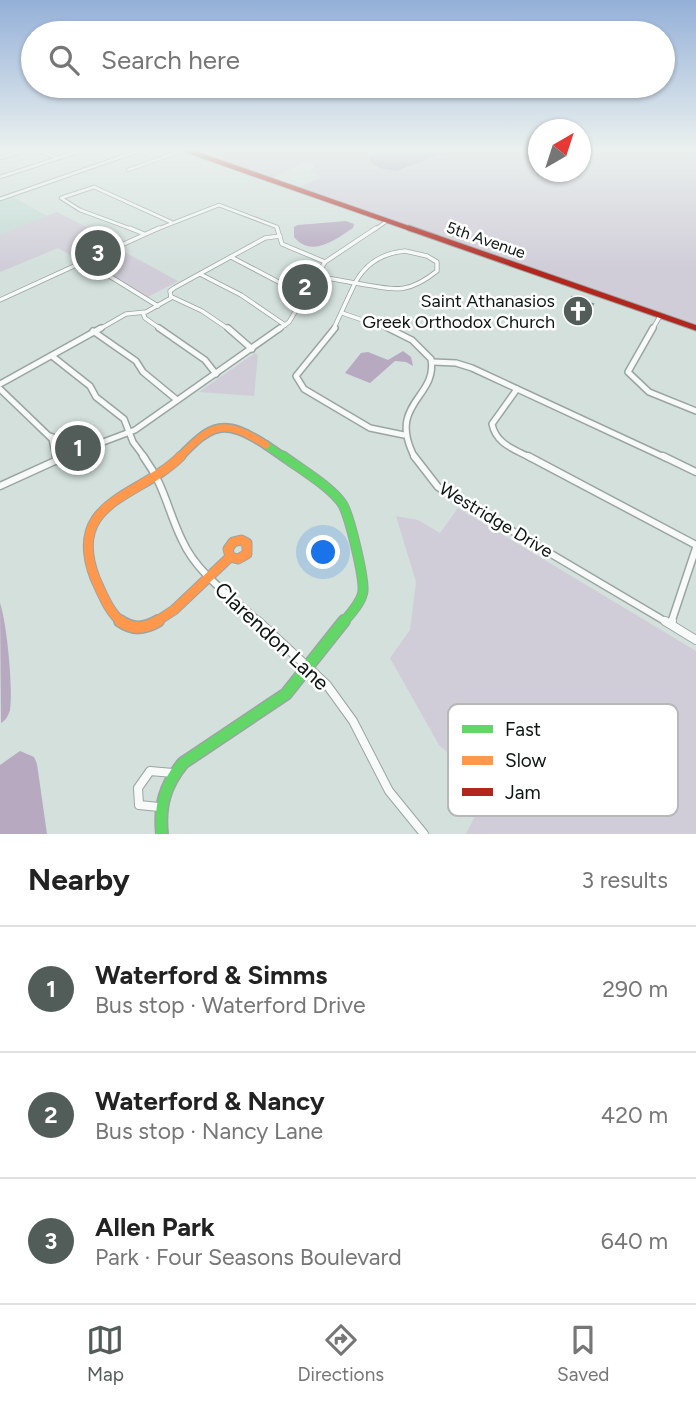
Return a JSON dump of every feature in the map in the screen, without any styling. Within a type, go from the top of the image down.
[{"type":"street","points":[[0,199],[26,190]]},
{"type":"street","points":[[85,190],[61,198],[108,223],[121,223],[144,234]]},
{"type":"street","points":[[100,190],[171,222]]},
{"type":"street","name":"5th Avenue","points":[[299,190],[696,328]]},
{"type":"street","points":[[0,300],[85,261],[95,252],[112,249],[171,222],[222,205],[277,228],[282,244],[328,260]]},
{"type":"street","points":[[0,486],[130,433],[285,325],[328,260],[387,221]]},
{"type":"street","points":[[172,297],[172,290],[230,257],[268,237],[280,236]]},
{"type":"street","points":[[316,276],[356,281],[411,288],[420,285],[437,271],[438,265],[434,259],[412,251],[396,250],[363,271],[356,281],[334,331],[300,367],[296,380],[304,389],[370,428],[404,435],[411,404],[432,375],[433,362]]},
{"type":"street","points":[[230,257],[290,288],[307,291]]},
{"type":"street","points":[[85,261],[158,306]]},
{"type":"street","points":[[200,274],[241,295],[285,325]]},
{"type":"street","points":[[69,456],[64,440],[50,436],[0,386],[93,331],[129,313],[143,313],[172,297],[181,299],[209,315],[245,339],[252,348]]},
{"type":"street","points":[[143,313],[145,318],[205,360],[216,373]]},
{"type":"street","points":[[342,313],[362,317],[417,343],[433,362],[464,365],[696,472]]},
{"type":"street","points":[[660,316],[628,372],[638,385],[646,390],[696,411]]},
{"type":"street","points":[[93,331],[136,361],[138,367],[168,389],[177,400]]},
{"type":"street","name":"Clarendon Lane","points":[[52,356],[90,386],[96,397],[124,419],[157,475],[182,541],[197,564],[342,703],[389,791],[424,834]]},
{"type":"street","points":[[517,388],[492,424],[494,435],[500,442],[696,546],[671,624]]},
{"type":"street","points":[[162,834],[159,807],[165,785],[173,773],[183,763],[274,705],[308,668],[355,608],[363,591],[345,511],[336,495],[241,430],[218,427],[205,433],[180,461],[115,498],[100,514],[89,532],[86,547],[88,557],[109,611],[115,621],[126,628],[156,625],[230,557]]},
{"type":"street","name":"Westridge Drive","points":[[404,435],[416,463],[438,487],[696,640]]},
{"type":"street","points":[[50,436],[57,461]]},
{"type":"street","points":[[0,478],[8,481]]},
{"type":"street","points":[[159,807],[139,805],[140,784],[150,771],[173,773]]},
{"type":"shaded area","points":[[303,190],[696,190],[696,326]]},
{"type":"shaded area","points":[[11,196],[47,216],[0,234],[0,200]]},
{"type":"shaded area","points":[[57,212],[94,231],[91,234],[178,281],[148,297],[86,260],[81,261],[58,248],[0,272],[0,234]]},
{"type":"shaded area","points":[[346,221],[354,224],[353,228],[324,245],[308,246],[294,237],[294,227],[298,225]]},
{"type":"shaded area","points":[[403,351],[411,357],[413,366],[395,361],[370,383],[345,373],[361,353],[368,352],[388,360]]},
{"type":"shaded area","points":[[255,353],[258,355],[254,396],[199,392]]},
{"type":"shaded area","points":[[458,508],[696,651],[696,834],[466,834],[475,816],[678,816],[678,704],[448,704],[448,753],[439,745],[390,658],[410,630],[416,582],[396,516],[418,520],[440,533]]},
{"type":"shaded area","points":[[0,603],[7,640],[11,687],[10,710],[1,723]]},
{"type":"shaded area","points":[[20,751],[34,757],[37,764],[47,834],[0,834],[0,765]]},
{"type":"building","points":[[572,297],[593,304],[590,309],[568,301]]},
{"type":"traffic: fast","points":[[162,834],[162,805],[167,787],[176,771],[183,763],[286,694],[355,608],[363,591],[352,531],[342,503],[310,475],[266,445]]},
{"type":"traffic: slow","points":[[230,557],[228,549],[233,542],[241,540],[247,543],[247,554],[238,559],[230,557],[174,610],[162,619],[139,628],[129,627],[110,609],[95,576],[88,545],[91,529],[106,507],[173,464],[198,437],[210,429],[230,427],[249,434],[266,445]]},
{"type":"traffic: jam","points":[[300,190],[696,328]]},
{"type":"place","name":"Allen Park","points":[[98,253]]},
{"type":"place","name":"Waterford & Nancy","points":[[305,287]]},
{"type":"place","name":"Saint Athanasios Greek Orthodox Church","points":[[578,311]]},
{"type":"place","name":"Waterford & Simms","points":[[78,448]]}]
